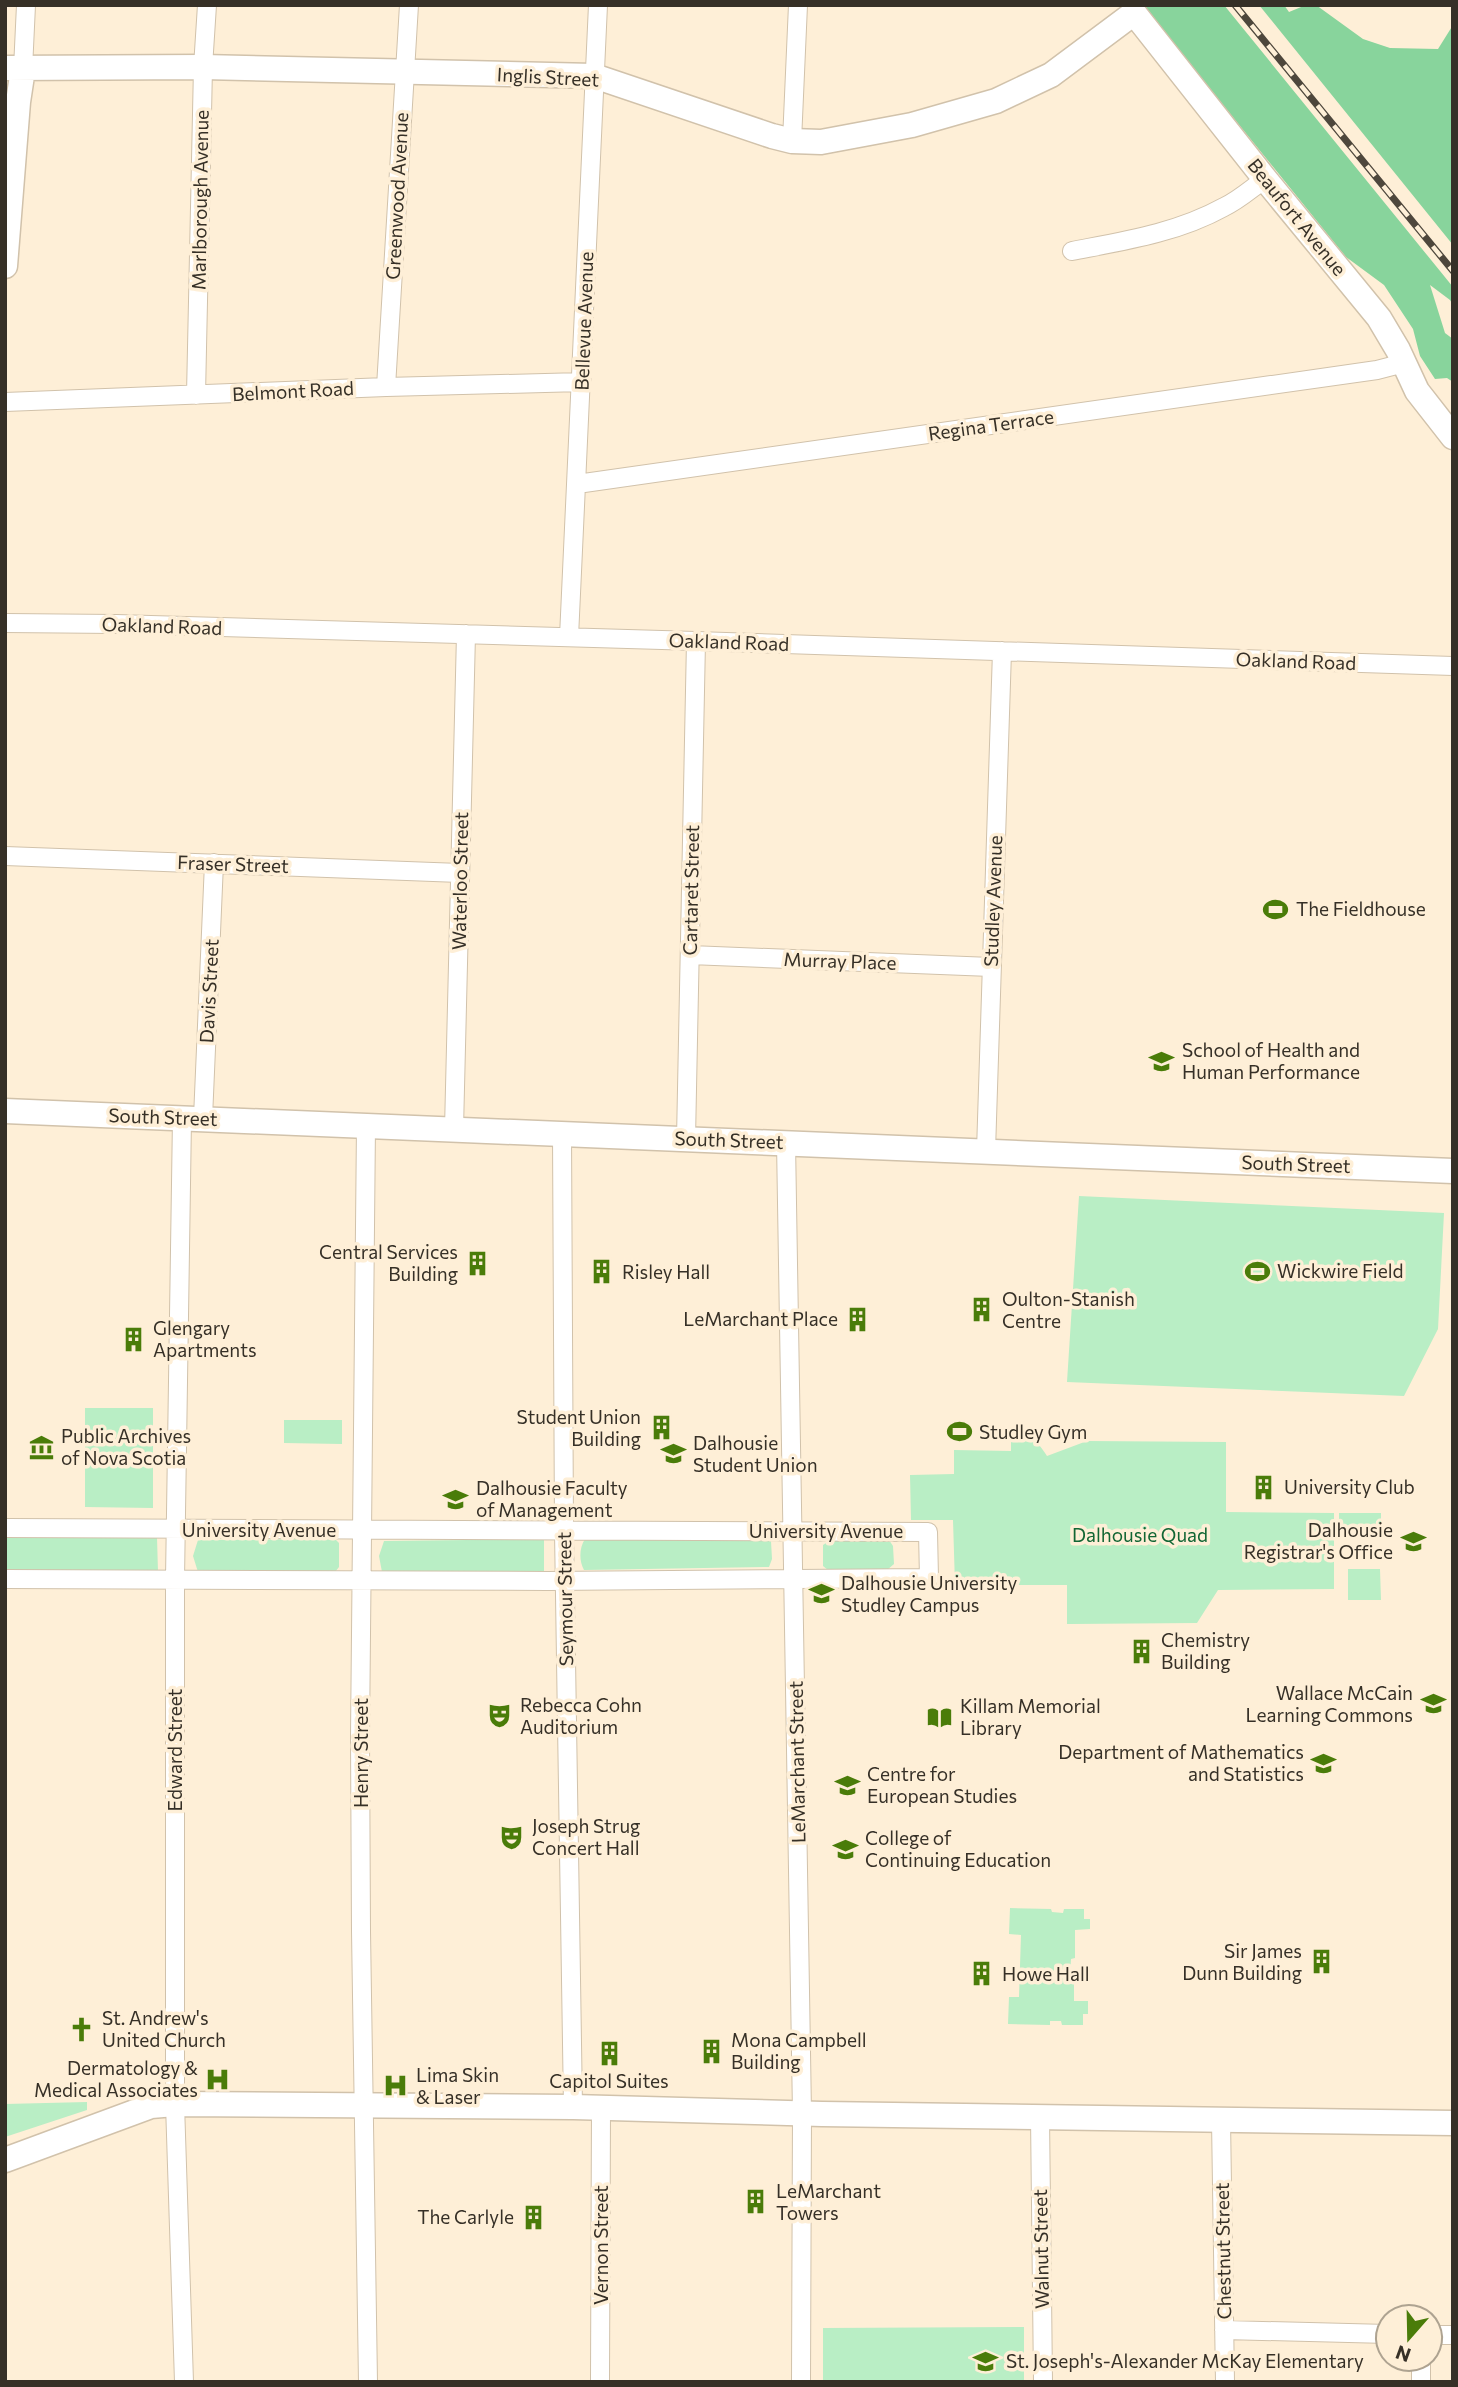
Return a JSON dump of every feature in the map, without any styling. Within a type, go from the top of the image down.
[{"type":"street","points":[[5,266],[18,102],[14,69],[26,5]]},
{"type":"street","name":"Marlborough Avenue","points":[[196,395],[203,66],[207,5]]},
{"type":"street","name":"Greenwood Avenue","points":[[386,387],[409,5]]},
{"type":"street","name":"Bellevue Avenue","points":[[569,637],[598,5]]},
{"type":"street","points":[[792,141],[798,5]]},
{"type":"street","name":"Inglis Street","points":[[14,69],[203,66],[594,76],[792,141],[821,142],[912,125],[996,101],[1051,75],[1131,9]]},
{"type":"street","name":"Beaufort Avenue","points":[[1131,9],[1379,318],[1391,335],[1417,391],[1453,437]]},
{"type":"street","points":[[1072,251],[1171,229],[1224,208],[1265,179]]},
{"type":"street","name":"Regina Terrace","points":[[577,484],[1377,370],[1404,363]]},
{"type":"street","name":"Belmont Road","points":[[5,402],[582,382]]},
{"type":"street","name":"Oakland Road","points":[[5,623],[569,637],[1453,666]]},
{"type":"street","name":"Waterloo Street","points":[[454,1129],[466,634]]},
{"type":"street","name":"Cartaret Street","points":[[686,1139],[696,641]]},
{"type":"street","name":"Studley Avenue","points":[[986,1151],[1002,651]]},
{"type":"street","name":"Fraser Street","points":[[5,856],[460,873]]},
{"type":"street","name":"Davis Street","points":[[193,1118],[214,863]]},
{"type":"street","name":"Murray Place","points":[[690,955],[991,967]]},
{"type":"street","name":"South Street","points":[[5,1111],[1453,1171]]},
{"type":"street","name":"Edward Street","points":[[184,2382],[175,2104],[175,1579],[193,1118]]},
{"type":"street","name":"Henry Street","points":[[366,1125],[361,1580],[363,2105],[368,2382]]},
{"type":"street","name":"Seymour Street","points":[[562,1133],[564,1531],[573,2107]]},
{"type":"street","name":"LeMarchant Street","points":[[786,1142],[802,2113],[801,2382]]},
{"type":"street","name":"University Avenue","points":[[5,1528],[928,1532],[929,1544],[929,1578],[794,1581],[5,1579]]},
{"type":"street","points":[[5,2161],[152,2106],[175,2104],[573,2107],[1453,2123]]},
{"type":"street","name":"Vernon Street","points":[[600,2382],[601,2108]]},
{"type":"street","name":"Walnut Street","points":[[1040,2116],[1043,2382]]},
{"type":"street","name":"Chestnut Street","points":[[1221,2120],[1225,2382]]},
{"type":"street","points":[[1224,2330],[1374,2334]]},
{"type":"green space","points":[[1142,5],[1224,5],[1453,287],[1453,305],[1430,285],[1445,333],[1453,339],[1453,382],[1447,378],[1435,379],[1420,356],[1413,329],[1384,285],[1346,257]]},
{"type":"green space","points":[[1259,5],[1284,5],[1289,12],[1306,5],[1316,5],[1363,39],[1390,48],[1438,49],[1453,25],[1453,245]]},
{"type":"green space","name":"Wickwire Field","points":[[1079,1196],[1444,1213],[1438,1329],[1404,1396],[1067,1382]]},
{"type":"green space","points":[[85,1408],[153,1408],[153,1508],[85,1507]]},
{"type":"green space","points":[[284,1420],[342,1420],[342,1444],[284,1443]]},
{"type":"green space","name":"Dalhousie Quad","points":[[1011,1436],[1033,1440],[1047,1456],[1087,1441],[1226,1442],[1226,1512],[1334,1513],[1334,1589],[1218,1590],[1197,1623],[1067,1624],[1067,1585],[955,1585],[953,1520],[911,1520],[910,1475],[954,1474],[954,1450],[1011,1451]]},
{"type":"green space","points":[[1339,1513],[1381,1513],[1381,1534],[1339,1534]]},
{"type":"green space","points":[[5,1537],[157,1537],[158,1572],[5,1571]]},
{"type":"green space","points":[[767,1537],[771,1541],[772,1559],[769,1567],[584,1570],[581,1559],[585,1539]]},
{"type":"green space","points":[[335,1539],[339,1543],[339,1567],[335,1572],[198,1572],[193,1556],[198,1540]]},
{"type":"green space","points":[[544,1539],[544,1571],[382,1572],[379,1556],[384,1541]]},
{"type":"green space","points":[[889,1540],[893,1546],[894,1564],[887,1570],[828,1570],[823,1566],[823,1545],[829,1541]]},
{"type":"green space","points":[[1348,1569],[1380,1569],[1381,1600],[1348,1600]]},
{"type":"green space","points":[[1010,1908],[1051,1909],[1052,1912],[1063,1913],[1064,1909],[1084,1909],[1084,1919],[1090,1919],[1090,1929],[1075,1930],[1075,1958],[1071,1959],[1070,1975],[1074,1976],[1074,2001],[1088,2001],[1088,2014],[1083,2014],[1083,2025],[1062,2025],[1061,2021],[1050,2021],[1050,2025],[1008,2024],[1009,1997],[1019,1997],[1021,1935],[1009,1934]]},
{"type":"green space","points":[[87,2102],[87,2110],[5,2137],[5,2104]]},
{"type":"green space","points":[[1024,2327],[1024,2382],[823,2382],[823,2328]]},
{"type":"railway","points":[[1235,5],[1453,271]]},
{"type":"place","name":"The Fieldhouse","points":[[1276,909]]},
{"type":"place","name":"School of Health and Human Performance","points":[[1162,1061]]},
{"type":"place","name":"Central Services Building","points":[[478,1263]]},
{"type":"place","name":"Wickwire Field","points":[[1257,1271]]},
{"type":"place","name":"Risley Hall","points":[[602,1272]]},
{"type":"place","name":"Oulton-Stanish Centre","points":[[982,1310]]},
{"type":"place","name":"LeMarchant Place","points":[[858,1319]]},
{"type":"place","name":"Glengary Apartments","points":[[133,1339]]},
{"type":"place","name":"Student Union Building","points":[[661,1428]]},
{"type":"place","name":"Studley Gym","points":[[959,1432]]},
{"type":"place","name":"Public Archives of Nova Scotia","points":[[41,1447]]},
{"type":"place","name":"Dalhousie Student Union","points":[[673,1454]]},
{"type":"place","name":"University Club","points":[[1264,1487]]},
{"type":"place","name":"Dalhousie Faculty of Management","points":[[456,1499]]},
{"type":"place","name":"Dalhousie Registrar's Office","points":[[1413,1541]]},
{"type":"place","name":"Dalhousie University Studley Campus","points":[[821,1594]]},
{"type":"place","name":"Chemistry Building","points":[[1141,1651]]},
{"type":"place","name":"Wallace McCain Learning Commons","points":[[1433,1704]]},
{"type":"place","name":"Rebecca Cohn Auditorium","points":[[500,1716]]},
{"type":"place","name":"Killam Memorial Library","points":[[940,1717]]},
{"type":"place","name":"Department of Mathematics and Statistics","points":[[1324,1763]]},
{"type":"place","name":"Centre for European Studies","points":[[847,1785]]},
{"type":"place","name":"Joseph Strug Concert Hall","points":[[512,1837]]},
{"type":"place","name":"College of Continuing Education","points":[[845,1849]]},
{"type":"place","name":"Sir James Dunn Building","points":[[1322,1962]]},
{"type":"place","name":"Howe Hall","points":[[982,1974]]},
{"type":"place","name":"St. Andrew's United Church","points":[[82,2029]]},
{"type":"place","name":"Mona Campbell Building","points":[[711,2051]]},
{"type":"place","name":"Capitol Suites","points":[[609,2053]]},
{"type":"place","name":"Dermatology & Medical Associates","points":[[218,2079]]},
{"type":"place","name":"Lima Skin & Laser","points":[[396,2086]]},
{"type":"place","name":"LeMarchant Towers","points":[[756,2202]]},
{"type":"place","name":"The Carlyle","points":[[534,2217]]},
{"type":"place","name":"St. Joseph's-Alexander McKay Elementary","points":[[986,2361]]}]
